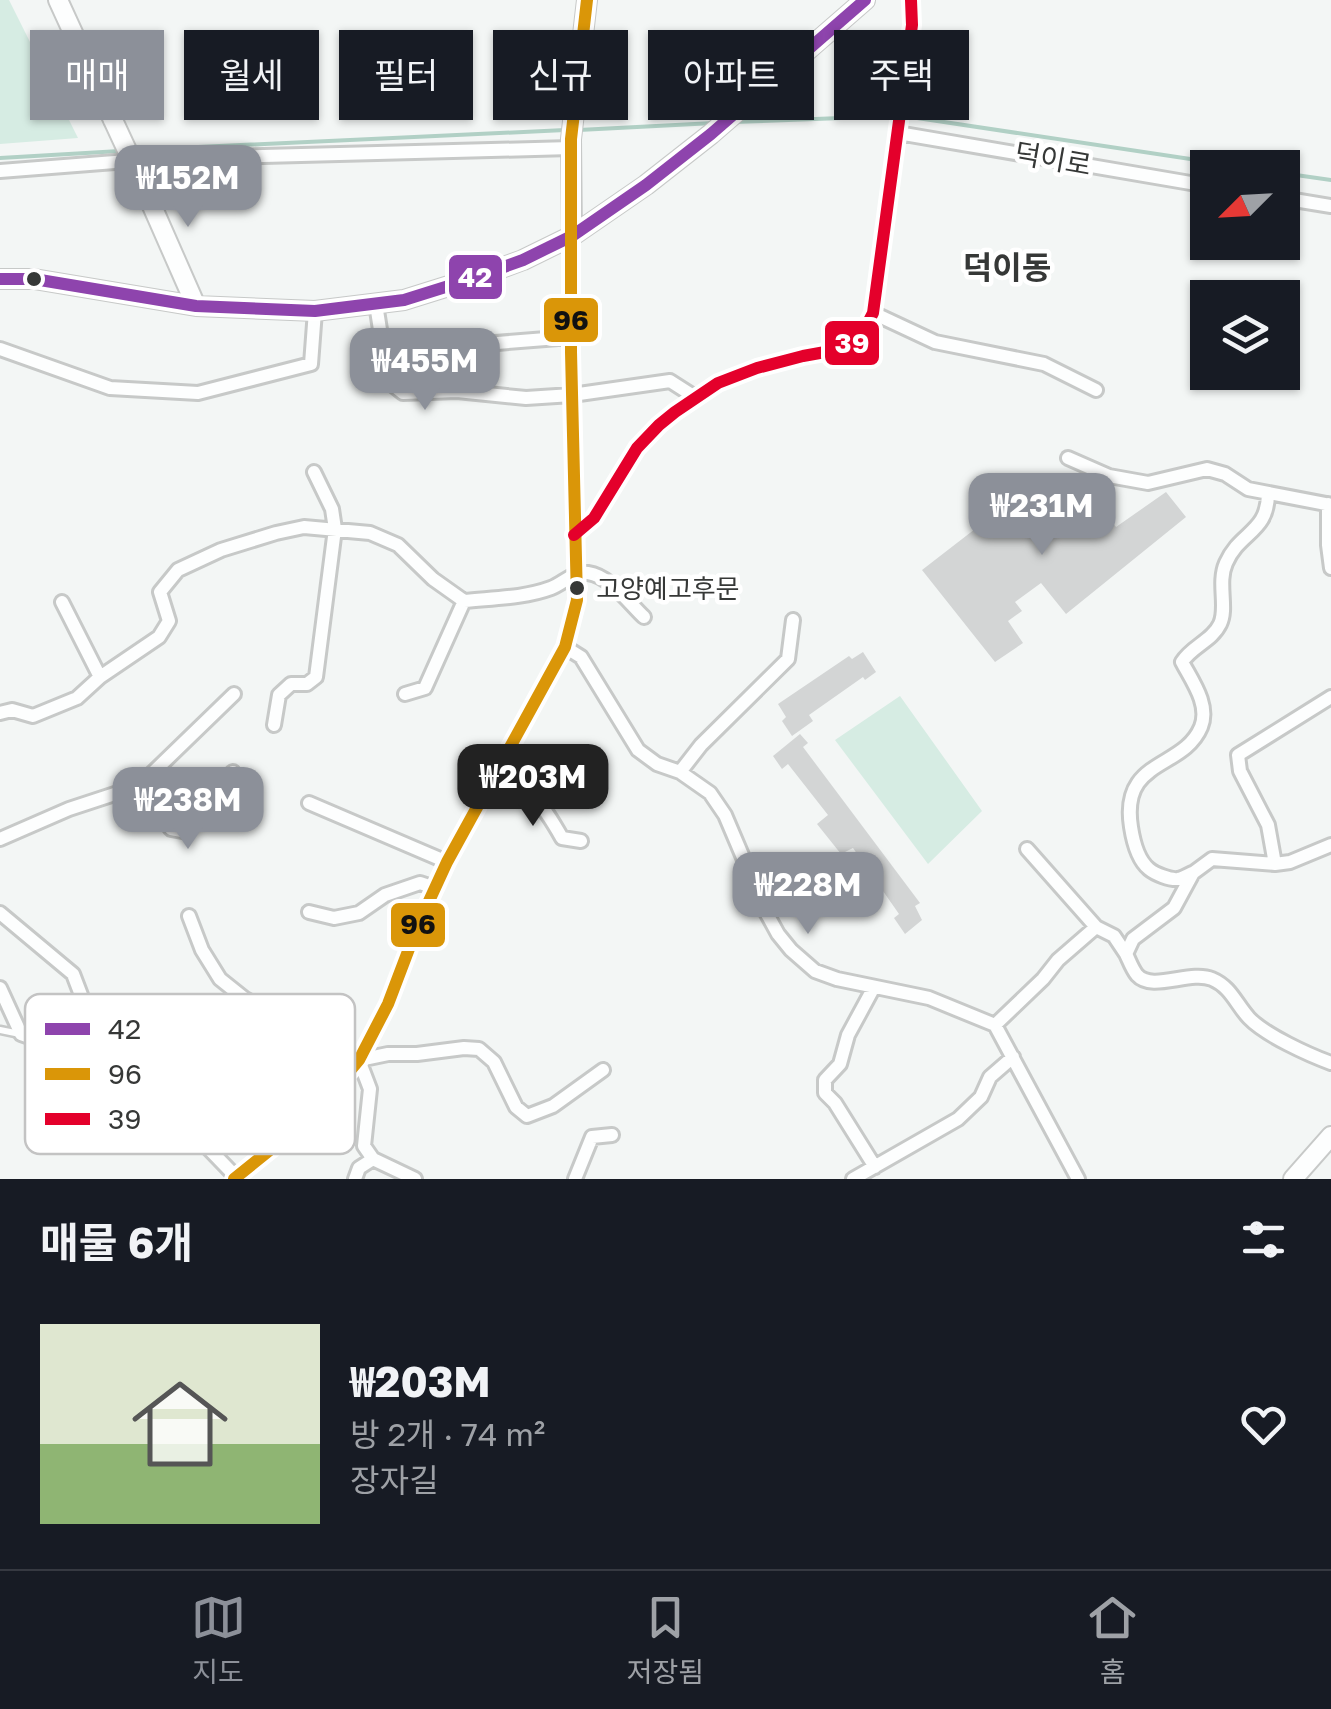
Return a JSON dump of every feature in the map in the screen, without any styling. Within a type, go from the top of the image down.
[{"type":"street","points":[[58,0],[196,306]]},
{"type":"street","points":[[355,1066],[388,1004],[447,862],[565,648],[577,600],[571,144],[586,0]]},
{"type":"street","points":[[0,279],[34,279],[196,306],[315,310],[404,300],[472,279],[572,236],[646,185],[866,0]]},
{"type":"street","points":[[574,534],[594,518],[637,448],[658,425],[695,397],[718,382],[757,368],[842,349],[860,338],[873,314],[912,24],[910,0]]},
{"type":"street","name":"덕이로","points":[[898,129],[1190,183]]},
{"type":"street","points":[[0,171],[153,159],[571,144]]},
{"type":"street","points":[[1300,201],[1331,206]]},
{"type":"street","points":[[376,304],[388,381],[403,393],[457,391],[526,398],[670,381],[695,397]]},
{"type":"street","points":[[0,349],[110,388],[198,392],[310,364],[315,310]]},
{"type":"street","points":[[873,314],[934,342],[1044,364],[1096,390]]},
{"type":"street","points":[[383,346],[459,346],[571,337]]},
{"type":"street","points":[[1068,458],[1109,476],[1148,483],[1207,470],[1225,474],[1248,489],[1330,504],[1331,568]]},
{"type":"street","points":[[274,726],[279,694],[291,684],[307,684],[316,676],[334,529],[332,509],[314,472]]},
{"type":"street","points":[[1268,493],[1268,511],[1234,548],[1224,567],[1220,584],[1222,620],[1214,633],[1188,652],[1182,662],[1201,700],[1203,722],[1194,740],[1140,779],[1130,798],[1133,838],[1148,868],[1178,879],[1212,859],[1274,864],[1290,862],[1331,845]]},
{"type":"street","points":[[0,713],[12,710],[33,716],[77,698],[100,677],[159,637],[169,620],[160,592],[178,570],[221,550],[304,527],[370,532],[398,545],[433,579],[464,601],[528,594],[553,587],[575,574],[590,573],[607,582],[644,618]]},
{"type":"street","points":[[405,694],[426,688],[464,601]]},
{"type":"street","points":[[62,602],[100,677]]},
{"type":"street","points":[[680,772],[701,745],[788,659],[793,620]]},
{"type":"street","points":[[565,648],[581,656],[638,750],[710,793],[725,815],[778,934],[791,950],[815,970],[837,980],[928,998],[995,1025],[1078,1179]]},
{"type":"street","points":[[0,839],[68,809],[139,786],[234,694]]},
{"type":"street","points":[[1274,864],[1268,825],[1240,771],[1238,755],[1331,697]]},
{"type":"street","points":[[139,786],[170,829],[182,831],[233,772]]},
{"type":"street","points":[[495,775],[524,788],[544,806],[562,838],[581,840]]},
{"type":"street","points":[[309,804],[447,862]]},
{"type":"street","points":[[1028,848],[1096,927],[1114,936],[1137,975],[1148,981],[1197,975],[1214,980],[1229,990],[1249,1018],[1266,1032],[1331,1063]]},
{"type":"street","points":[[1126,954],[1133,939],[1174,908],[1192,873]]},
{"type":"street","points":[[308,912],[334,918],[359,913],[385,895],[420,883],[435,888]]},
{"type":"street","points":[[0,913],[73,974],[81,994]]},
{"type":"street","points":[[190,916],[202,950],[220,979],[239,994]]},
{"type":"street","points":[[995,1025],[1096,927]]},
{"type":"street","points":[[874,987],[848,1036],[840,1064],[825,1080],[825,1093],[875,1167]]},
{"type":"street","points":[[0,988],[25,1035]]},
{"type":"street","points":[[355,1057],[479,1050],[494,1062],[516,1107],[527,1116],[553,1106],[603,1070]]},
{"type":"street","points":[[853,1179],[958,1120],[981,1097],[990,1077],[1013,1056]]},
{"type":"street","points":[[360,1060],[370,1089],[364,1146],[373,1160],[415,1179]]},
{"type":"street","points":[[574,1179],[592,1137],[612,1134]]},
{"type":"street","points":[[1292,1179],[1331,1136]]},
{"type":"street","points":[[213,1154],[236,1178],[265,1154]]},
{"type":"street","points":[[355,1179],[360,1168],[373,1160]]},
{"type":"lane","points":[[0,1030],[21,1034]]},
{"type":"green space","points":[[0,0],[9,0],[30,42],[30,120],[69,120],[78,138],[0,144]]},
{"type":"green space","points":[[900,696],[982,811],[928,864],[835,740]]},
{"type":"building","points":[[1074,473],[1116,527],[1166,492],[1186,517],[1066,614],[1041,583],[1015,602],[1022,611],[1008,621],[1023,643],[995,662],[922,570],[997,512],[1005,523],[1026,510],[1022,505],[1055,480],[1058,484]]},
{"type":"building","points":[[863,652],[876,672],[809,715],[813,721],[792,736],[782,721],[786,717],[778,704],[849,656],[852,659]]},
{"type":"building","points":[[800,734],[808,743],[803,747],[920,903],[915,906],[922,920],[905,934],[894,918],[899,914],[853,848],[841,854],[817,824],[828,815],[788,764],[782,769],[773,756]]},
{"type":"waterway","points":[[734,122],[834,118]]},
{"type":"waterway","points":[[931,120],[1190,159]]},
{"type":"waterway","points":[[579,130],[714,123]]},
{"type":"waterway","points":[[135,150],[565,130]]},
{"type":"waterway","points":[[0,158],[120,151]]},
{"type":"waterway","points":[[1300,176],[1331,180]]},
{"type":"transit line","name":"96","points":[[355,1065],[388,1004],[447,862],[565,647],[577,600],[571,139],[587,0]]},
{"type":"transit line","name":"42","points":[[0,279],[34,279],[196,306],[315,311],[404,300],[471,279],[572,236],[646,185],[865,0]]},
{"type":"transit line","name":"39","points":[[574,535],[594,518],[637,448],[675,412],[718,383],[757,368],[842,349],[860,338],[873,313],[912,25],[911,0]]},
{"type":"transit line","name":"96","points":[[234,1179],[265,1154]]},
{"type":"place","name":"고양예고후문","points":[[577,588]]},
{"type":"district","name":"덕이동","points":[[1007,268]]}]
